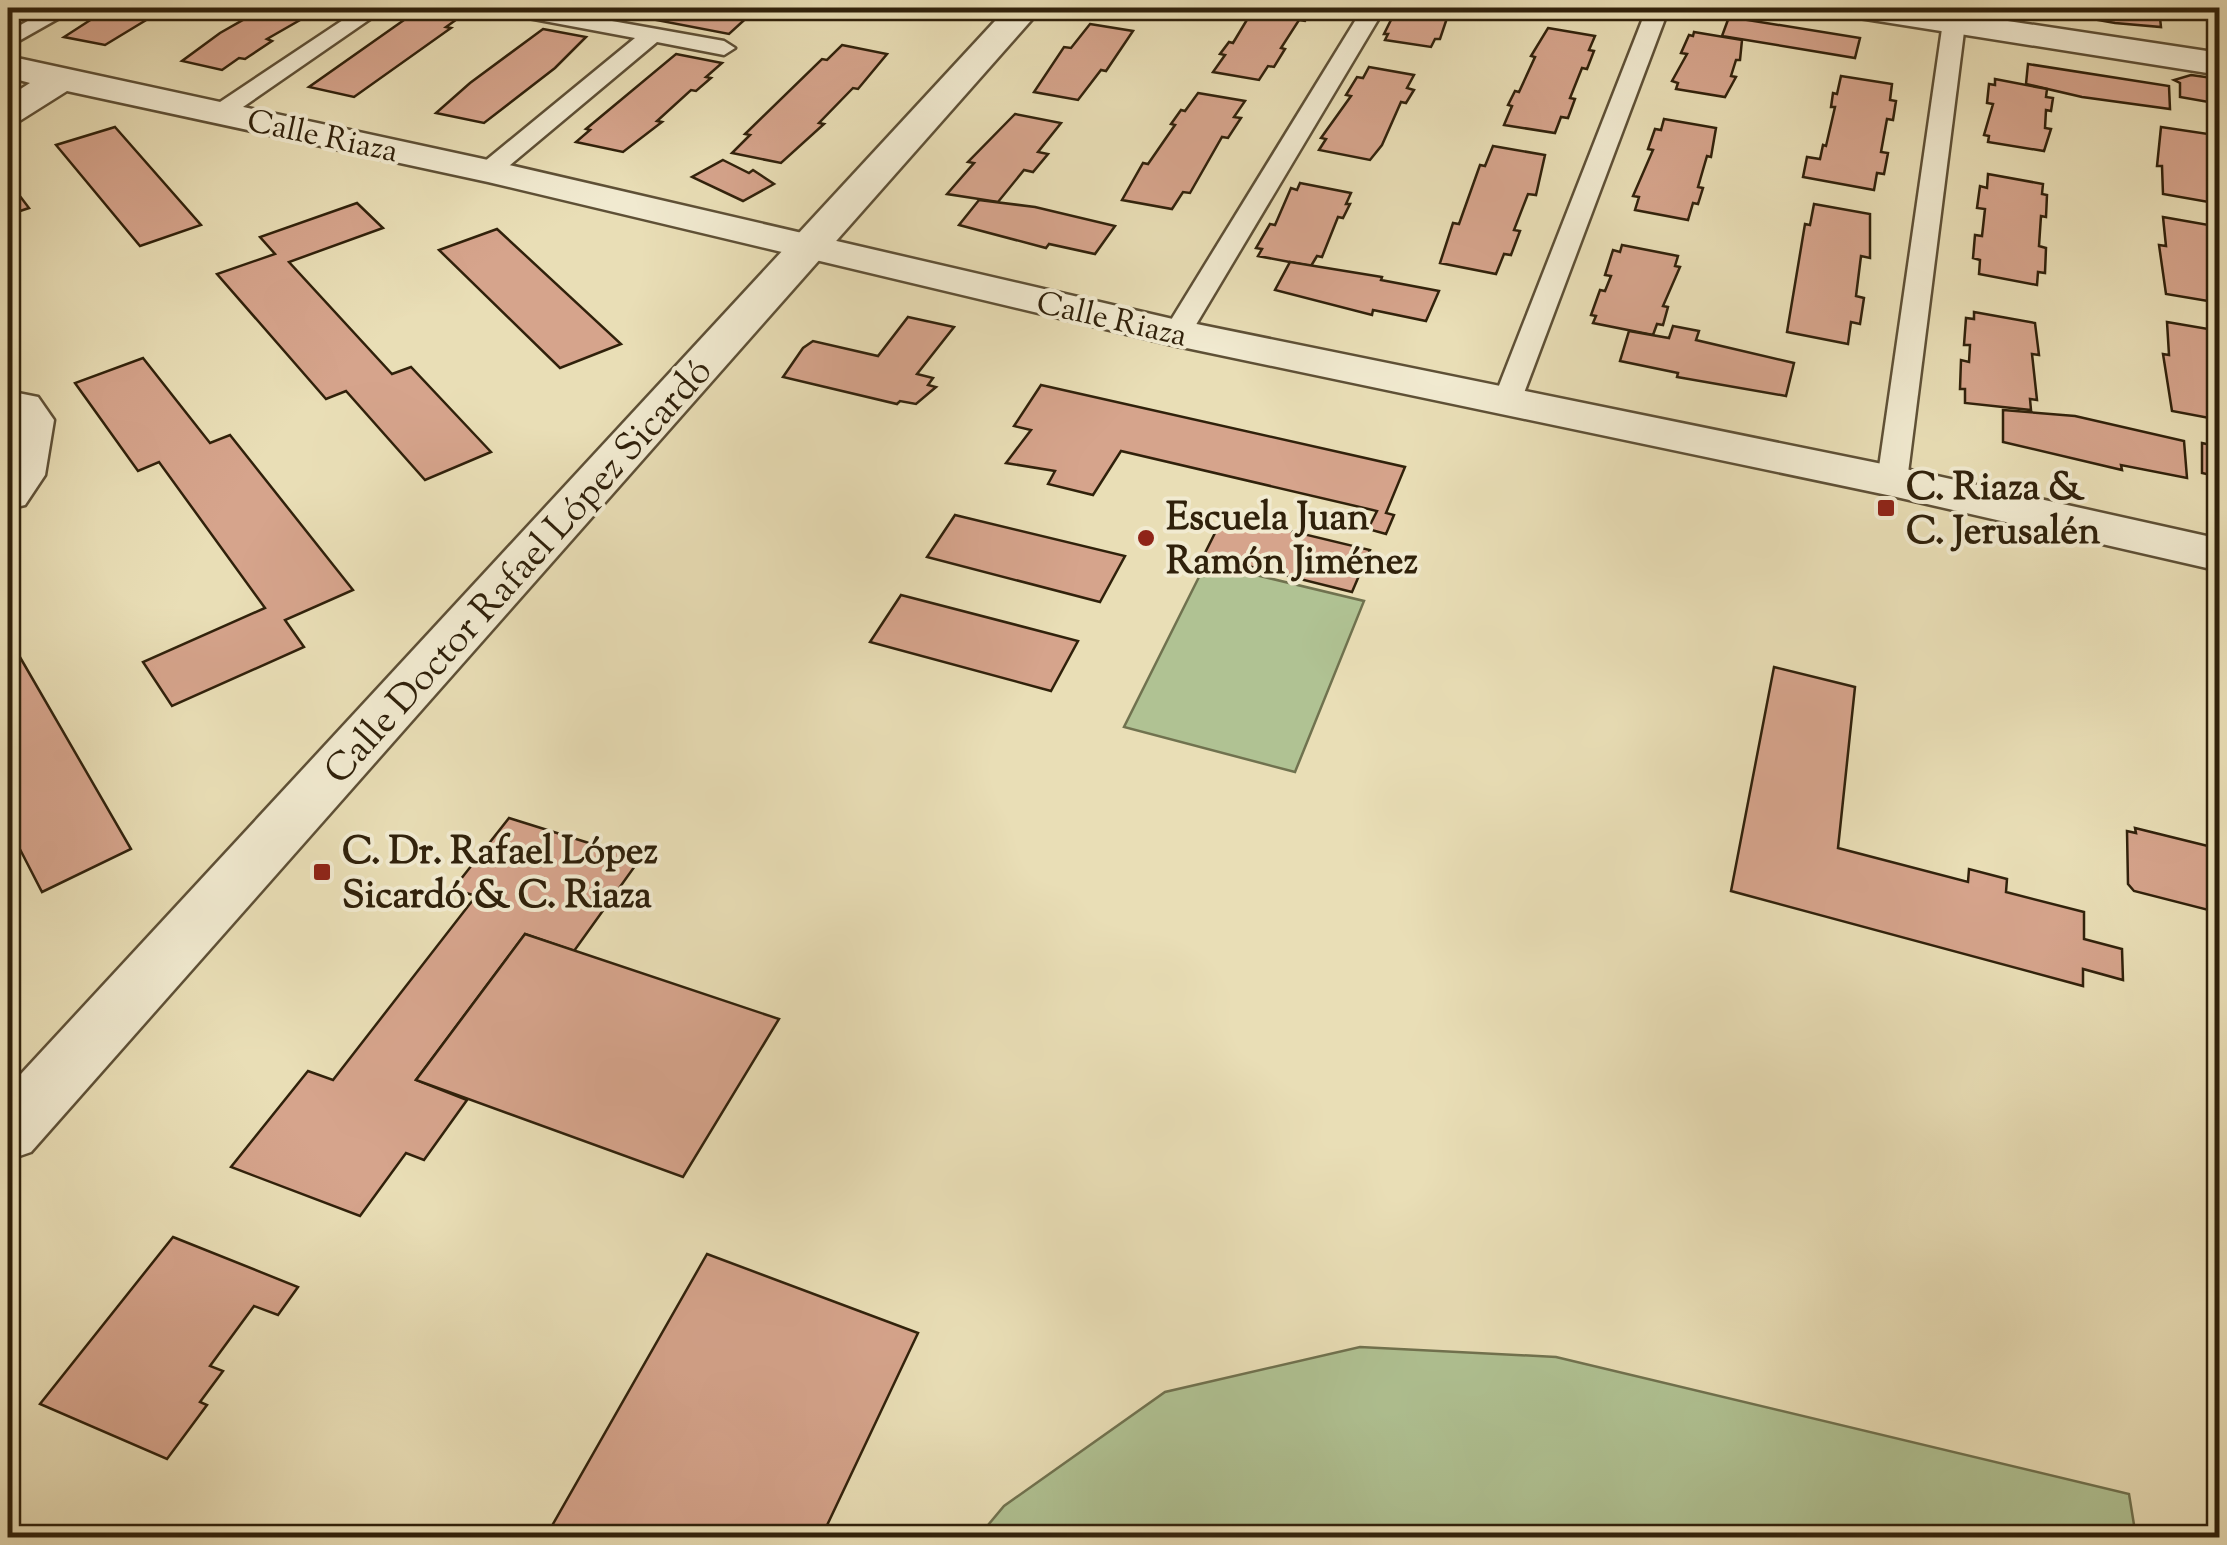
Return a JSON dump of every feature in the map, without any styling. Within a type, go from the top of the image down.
[{"type":"street","name":"Calle Doctor Rafael López Sicardó","points":[[8,1132],[1025,8]]},
{"type":"street","points":[[1859,8],[1955,15],[2220,64]]},
{"type":"street","name":"Calle Riaza","points":[[8,67],[488,171],[1177,333],[1892,481],[2220,555]]},
{"type":"street","points":[[8,112],[61,79]]},
{"type":"street","points":[[8,405],[22,407],[31,420],[22,475],[8,494]]},
{"type":"lane","points":[[8,42],[66,8]]},
{"type":"lane","points":[[219,113],[375,8]]},
{"type":"lane","points":[[506,8],[724,48]]},
{"type":"lane","points":[[1177,333],[1374,8]]},
{"type":"lane","points":[[1507,401],[1658,8]]},
{"type":"lane","points":[[1892,481],[1955,15]]},
{"type":"lane","points":[[488,171],[652,35]]},
{"type":"green space","points":[[1206,563],[1364,601],[1295,772],[1124,727]]},
{"type":"green space","points":[[1360,1347],[1556,1357],[2129,1494],[2136,1537],[978,1537],[1004,1506],[1165,1392]]},
{"type":"building","points":[[109,8],[166,8],[105,45],[64,37]]},
{"type":"building","points":[[264,8],[321,8],[222,70],[182,61],[220,33]]},
{"type":"building","points":[[421,8],[464,14],[446,27],[451,28],[354,97],[309,87]]},
{"type":"building","points":[[594,8],[727,8],[753,12],[729,34]]},
{"type":"building","points":[[1254,8],[1313,8],[1305,21],[1299,20],[1274,67],[1268,66],[1259,80],[1213,72],[1225,55],[1220,54],[1229,42],[1233,43]]},
{"type":"building","points":[[1403,8],[1457,8],[1449,12],[1440,39],[1435,39],[1431,47],[1385,40],[1393,16],[1398,17]]},
{"type":"building","points":[[2031,8],[2159,8],[2161,27],[2115,23]]},
{"type":"building","points":[[1729,17],[1860,38],[1855,58],[1722,36]]},
{"type":"building","points":[[1090,24],[1133,31],[1106,71],[1101,70],[1078,100],[1034,92],[1064,47],[1071,48]]},
{"type":"building","points":[[1548,28],[1595,36],[1587,69],[1582,68],[1570,98],[1575,99],[1568,118],[1561,117],[1555,133],[1504,125],[1512,106],[1508,105],[1515,91],[1519,92],[1535,57],[1531,56]]},
{"type":"building","points":[[543,29],[586,37],[555,68],[484,123],[436,113],[470,83]]},
{"type":"building","points":[[1694,32],[1742,40],[1740,60],[1736,60],[1731,76],[1736,77],[1725,97],[1676,89],[1678,83],[1672,81],[1687,54],[1681,53],[1689,35]]},
{"type":"building","points":[[842,45],[887,54],[858,89],[853,88],[819,123],[824,124],[781,163],[732,153],[750,135],[745,134],[822,59],[827,60]]},
{"type":"building","points":[[676,54],[722,63],[706,77],[711,78],[696,91],[691,90],[657,121],[662,122],[623,152],[576,142],[590,130],[586,129]]},
{"type":"building","points":[[2028,64],[2169,86],[2170,109],[2082,97],[2026,84]]},
{"type":"building","points":[[1369,67],[1414,75],[1407,88],[1414,90],[1406,103],[1401,102],[1382,145],[1370,160],[1319,150],[1326,139],[1321,138],[1351,96],[1346,95]]},
{"type":"building","points":[[2191,75],[2220,79],[2220,104],[2180,97],[2180,83],[2174,80]]},
{"type":"building","points":[[1841,76],[1892,84],[1890,100],[1896,101],[1893,120],[1887,119],[1881,152],[1888,153],[1884,174],[1877,173],[1874,190],[1803,177],[1807,157],[1820,159],[1823,145],[1826,146],[1835,107],[1831,107],[1833,93],[1837,94]]},
{"type":"building","points":[[1995,79],[2047,89],[2046,97],[2053,98],[2051,111],[2046,110],[2045,128],[2051,129],[2044,151],[1988,142],[1989,136],[1984,135],[1993,104],[1987,103],[1989,84],[1995,85]]},
{"type":"building","points":[[1198,93],[1245,101],[1234,117],[1241,118],[1228,138],[1222,137],[1190,193],[1183,192],[1172,209],[1122,200],[1143,163],[1148,164],[1175,125],[1171,124]]},
{"type":"building","points":[[1015,114],[1061,123],[1038,152],[1048,154],[1033,172],[1024,170],[998,202],[947,194],[974,163],[968,162]]},
{"type":"building","points":[[1664,119],[1716,128],[1711,157],[1707,156],[1698,187],[1703,188],[1688,220],[1635,210],[1639,197],[1633,196],[1653,150],[1648,149],[1655,129],[1661,130]]},
{"type":"building","points":[[115,127],[201,225],[140,246],[56,145]]},
{"type":"building","points":[[2161,127],[2215,135],[2220,204],[2163,194],[2162,166],[2157,166]]},
{"type":"building","points":[[1493,146],[1545,155],[1536,195],[1528,194],[1514,230],[1520,231],[1511,255],[1504,254],[1496,274],[1440,263],[1453,223],[1459,224],[1480,165],[1485,166]]},
{"type":"building","points":[[723,160],[749,173],[753,170],[774,184],[743,201],[692,177]]},
{"type":"building","points":[[1988,174],[2043,184],[2046,217],[2041,216],[2039,246],[2046,248],[2045,273],[2038,272],[2037,285],[1979,274],[1980,260],[1973,258],[1975,235],[1982,236],[1985,209],[1977,208],[1980,186],[1987,188]]},
{"type":"building","points":[[1300,183],[1351,193],[1346,204],[1350,204],[1343,218],[1338,217],[1322,257],[1317,256],[1311,266],[1258,256],[1262,249],[1256,248],[1270,224],[1275,225],[1291,188],[1297,190]]},
{"type":"building","points":[[8,184],[29,208],[8,215]]},
{"type":"building","points":[[979,200],[1035,207],[1115,226],[1095,254],[1049,244],[1046,248],[959,225]]},
{"type":"building","points":[[357,203],[383,228],[289,262],[392,374],[411,367],[491,452],[425,480],[346,391],[326,399],[217,274],[275,254],[260,237]]},
{"type":"building","points":[[1814,204],[1870,214],[1870,258],[1861,256],[1856,296],[1864,298],[1860,324],[1851,322],[1848,344],[1787,332],[1805,224],[1810,225]]},
{"type":"building","points":[[2163,217],[2220,227],[2220,303],[2166,294],[2159,245],[2166,246]]},
{"type":"building","points":[[497,229],[621,344],[560,368],[439,250]]},
{"type":"building","points":[[1622,245],[1678,256],[1675,266],[1680,267],[1663,306],[1668,307],[1663,325],[1657,324],[1653,335],[1593,323],[1596,316],[1591,315],[1600,290],[1605,291],[1611,276],[1605,275],[1613,250],[1620,252]]},
{"type":"building","points":[[1290,262],[1439,291],[1426,321],[1373,310],[1372,315],[1275,290]]},
{"type":"building","points":[[1974,312],[2035,323],[2039,355],[2032,354],[2037,400],[2030,399],[2031,410],[1965,403],[1965,389],[1960,389],[1961,360],[1969,362],[1970,345],[1964,345],[1966,318],[1974,319]]},
{"type":"building","points":[[908,317],[954,327],[917,374],[933,378],[928,385],[936,387],[916,404],[897,404],[783,377],[803,348],[813,341],[878,356]]},
{"type":"building","points":[[2167,322],[2220,331],[2220,420],[2172,411],[2163,354],[2169,355]]},
{"type":"building","points":[[1673,326],[1699,331],[1696,340],[1794,363],[1786,396],[1677,377],[1678,373],[1620,361],[1629,331],[1669,338]]},
{"type":"building","points":[[143,358],[210,443],[230,435],[353,590],[285,620],[304,647],[172,706],[143,662],[265,608],[159,462],[138,471],[75,383]]},
{"type":"building","points":[[1041,385],[1405,467],[1386,513],[1394,515],[1386,534],[1368,529],[1377,511],[1121,451],[1093,495],[1048,484],[1055,471],[1006,463],[1031,430],[1014,426]]},
{"type":"building","points":[[2003,410],[2075,416],[2184,441],[2187,478],[2121,465],[2122,470],[2003,442]]},
{"type":"building","points":[[2202,443],[2220,447],[2220,477],[2202,473]]},
{"type":"building","points":[[955,515],[1125,556],[1100,602],[927,557]]},
{"type":"building","points":[[1224,515],[1370,550],[1352,592],[1204,555]]},
{"type":"building","points":[[901,595],[1078,641],[1051,691],[870,642]]},
{"type":"building","points":[[17,652],[131,849],[42,892],[8,826],[8,656]]},
{"type":"building","points":[[1774,667],[1855,687],[1838,848],[1968,882],[1969,869],[2007,879],[2006,892],[2084,912],[2084,939],[2122,949],[2123,980],[2083,969],[2083,986],[1731,891]]},
{"type":"building","points":[[509,818],[640,859],[574,951],[525,934],[416,1080],[467,1100],[424,1160],[406,1153],[360,1216],[231,1167],[308,1071],[333,1080],[476,896],[453,889]]},
{"type":"building","points":[[2135,828],[2220,849],[2220,913],[2134,891],[2128,884],[2127,831],[2136,833]]},
{"type":"building","points":[[525,934],[779,1019],[683,1177],[416,1080]]},
{"type":"building","points":[[173,1237],[298,1287],[278,1315],[254,1306],[210,1366],[223,1371],[200,1402],[207,1405],[167,1459],[40,1404]]},
{"type":"building","points":[[707,1254],[918,1333],[821,1538],[545,1538]]},
{"type":"place","name":"C. Riaza & C. Jerusalén","points":[[1886,508]]},
{"type":"place","name":"Escuela Juan Ramón Jiménez","points":[[1146,538]]},
{"type":"place","name":"C. Dr. Rafael López Sicardó & C. Riaza","points":[[322,872]]}]
